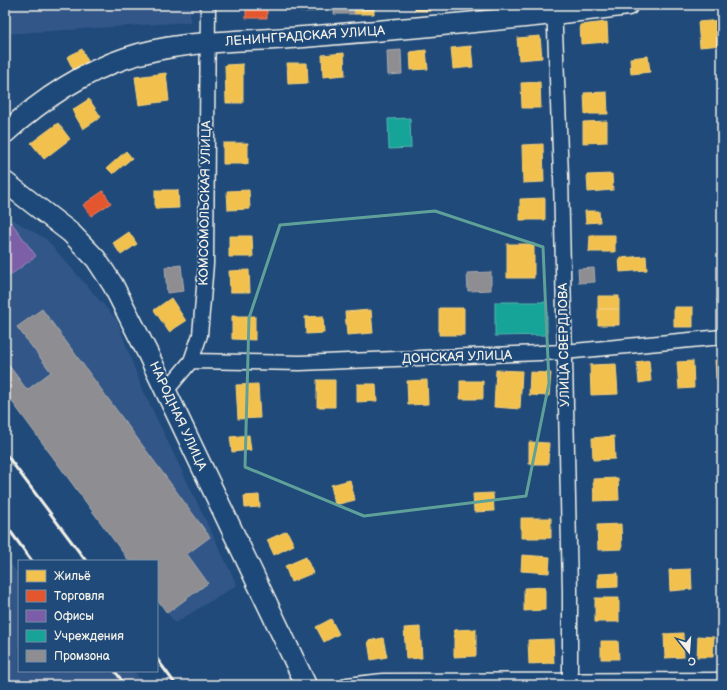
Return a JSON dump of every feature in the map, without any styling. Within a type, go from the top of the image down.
[{"type":"street","name":"КОМСОМОЛЬСКАЯ УЛИЦА","points":[[166,391],[191,361],[200,335],[206,264],[208,5]]},
{"type":"street","name":"ЛЕНИНГРАДСКАЯ УЛИЦА","points":[[5,134],[56,93],[77,80],[126,58],[155,51],[207,43],[301,38],[554,10],[628,5]]},
{"type":"street","name":"УЛИЦА СВЕРДЛОВА","points":[[554,10],[561,176],[570,591],[570,683]]},
{"type":"street","name":"НАРОДНАЯ УЛИЦА","points":[[5,182],[71,233],[96,259],[113,285],[166,391],[306,685]]},
{"type":"street","name":"ДОНСКАЯ УЛИЦА","points":[[191,361],[300,363],[564,352],[722,337]]},
{"type":"street","points":[[347,685],[383,681],[570,683],[722,680]]},
{"type":"highlighted area","points":[[435,211],[543,247],[549,383],[526,496],[364,516],[245,467],[249,318],[280,225]]},
{"type":"shaded area","points":[[5,5],[190,5],[190,22],[5,34]]},
{"type":"shaded area","points":[[5,215],[46,239],[117,320],[141,386],[237,585],[175,623],[158,600],[158,560],[128,560],[5,392]]},
{"type":"shaded area","points":[[5,556],[18,574],[18,672],[135,672],[144,685],[5,685]]},
{"type":"building: Жильё","points":[[300,5],[315,5],[315,11],[300,12]]},
{"type":"building: Жильё","points":[[354,5],[374,5],[374,14],[354,14]]},
{"type":"building: Жильё","points":[[415,5],[430,5],[430,11],[415,11]]},
{"type":"building: Жильё","points":[[722,20],[722,45],[700,47],[698,22]]},
{"type":"building: Жильё","points":[[607,22],[608,42],[581,44],[580,25]]},
{"type":"building: Жильё","points":[[540,36],[542,58],[519,60],[517,38]]},
{"type":"building: Жильё","points":[[471,46],[473,67],[453,69],[451,48]]},
{"type":"building: Жильё","points":[[82,49],[88,62],[73,69],[67,57]]},
{"type":"building: Жильё","points":[[426,50],[428,69],[411,70],[410,52]]},
{"type":"building: Жильё","points":[[344,53],[345,75],[323,77],[322,55]]},
{"type":"building: Жильё","points":[[648,56],[650,72],[631,74],[630,58]]},
{"type":"building: Жильё","points":[[287,63],[307,63],[308,83],[288,84]]},
{"type":"building: Жильё","points":[[243,64],[243,103],[226,103],[225,65]]},
{"type":"building: Жильё","points":[[166,73],[169,101],[139,105],[135,77]]},
{"type":"building: Жильё","points":[[540,82],[541,108],[522,108],[521,83]]},
{"type":"building: Жильё","points":[[607,92],[608,114],[585,114],[584,93]]},
{"type":"building: Жильё","points":[[89,99],[101,117],[83,129],[72,110]]},
{"type":"building: Жильё","points":[[607,121],[607,142],[583,143],[583,122]]},
{"type":"building: Жильё","points":[[58,123],[70,139],[44,159],[31,143]]},
{"type":"building: Жильё","points":[[223,143],[248,143],[248,164],[223,164]]},
{"type":"building: Жильё","points":[[543,144],[544,182],[523,183],[522,145]]},
{"type":"building: Жильё","points":[[126,151],[132,158],[113,174],[107,168]]},
{"type":"building: Жильё","points":[[612,174],[613,190],[588,192],[587,175]]},
{"type":"building: Жильё","points":[[155,190],[178,190],[179,208],[155,209]]},
{"type":"building: Жильё","points":[[249,190],[250,209],[228,210],[227,191]]},
{"type":"building: Жильё","points":[[545,198],[545,220],[520,220],[520,199]]},
{"type":"building: Жильё","points":[[585,211],[599,211],[600,222],[586,223]]},
{"type":"building: Жильё","points":[[129,232],[137,244],[121,255],[113,243]]},
{"type":"building: Жильё","points":[[590,235],[615,235],[615,252],[589,252]]},
{"type":"building: Жильё","points":[[229,236],[252,236],[253,257],[229,257]]},
{"type":"building: Жильё","points":[[507,244],[534,244],[534,278],[507,278]]},
{"type":"building: Жильё","points":[[646,256],[647,270],[620,272],[619,258]]},
{"type":"building: Жильё","points":[[249,270],[250,292],[230,292],[229,271]]},
{"type":"building: Жильё","points":[[598,296],[619,296],[619,309],[598,309]]},
{"type":"building: Жильё","points":[[171,298],[186,321],[169,332],[154,310]]},
{"type":"building: Жильё","points":[[722,298],[722,322],[720,322],[717,299]]},
{"type":"building: Жильё","points":[[674,307],[693,307],[693,327],[674,327]]},
{"type":"building: Жильё","points":[[439,308],[464,308],[464,335],[439,335]]},
{"type":"building: Жильё","points":[[598,309],[619,309],[619,325],[598,325]]},
{"type":"building: Жильё","points":[[371,310],[373,333],[347,335],[345,312]]},
{"type":"building: Жильё","points":[[232,316],[255,316],[255,340],[232,339]]},
{"type":"building: Жильё","points":[[323,316],[324,333],[306,334],[305,317]]},
{"type":"building: Жильё","points":[[649,360],[651,381],[639,383],[637,362]]},
{"type":"building: Жильё","points":[[715,360],[722,360],[722,379],[716,379]]},
{"type":"building: Жильё","points":[[693,361],[694,388],[679,389],[677,362]]},
{"type":"building: Жильё","points":[[616,364],[618,394],[591,395],[590,365]]},
{"type":"building: Жильё","points":[[496,370],[522,371],[520,409],[494,407]]},
{"type":"building: Жильё","points":[[530,372],[551,373],[549,396],[529,395]]},
{"type":"building: Жильё","points":[[317,380],[335,380],[335,407],[317,407]]},
{"type":"building: Жильё","points":[[427,380],[428,404],[408,405],[407,381]]},
{"type":"building: Жильё","points":[[460,381],[483,381],[483,399],[460,399]]},
{"type":"building: Жильё","points":[[258,384],[260,418],[238,419],[236,385]]},
{"type":"building: Жильё","points":[[357,384],[376,384],[377,401],[357,402]]},
{"type":"building: Жильё","points":[[249,435],[251,450],[232,452],[230,437]]},
{"type":"building: Жильё","points":[[614,436],[615,459],[593,460],[592,438]]},
{"type":"building: Жильё","points":[[529,442],[549,443],[548,464],[529,464]]},
{"type":"building: Жильё","points":[[618,478],[619,500],[594,501],[593,479]]},
{"type":"building: Жильё","points":[[350,480],[355,500],[335,505],[331,485]]},
{"type":"building: Жильё","points":[[493,493],[494,511],[474,512],[473,494]]},
{"type":"building: Жильё","points":[[259,495],[260,507],[245,508],[244,496]]},
{"type":"building: Жильё","points":[[521,518],[551,518],[551,538],[521,538]]},
{"type":"building: Жильё","points":[[621,524],[622,549],[598,550],[597,525]]},
{"type":"building: Жильё","points":[[287,531],[294,545],[274,555],[267,540]]},
{"type":"building: Жильё","points":[[522,555],[550,557],[549,573],[521,571]]},
{"type":"building: Жильё","points":[[306,557],[313,573],[291,582],[285,566]]},
{"type":"building: Жильё","points":[[691,569],[692,589],[670,591],[669,570]]},
{"type":"building: Жильё","points":[[618,573],[618,587],[598,588],[598,574]]},
{"type":"building: Жильё","points":[[545,587],[545,610],[524,611],[524,588]]},
{"type":"building: Жильё","points":[[595,598],[619,598],[619,622],[595,622]]},
{"type":"building: Жильё","points":[[331,619],[339,634],[324,642],[316,627]]},
{"type":"building: Жильё","points":[[420,627],[422,658],[406,659],[404,628]]},
{"type":"building: Жильё","points":[[476,629],[476,656],[454,657],[454,630]]},
{"type":"building: Жильё","points":[[683,633],[684,657],[665,658],[664,634]]},
{"type":"building: Жильё","points":[[698,636],[714,637],[713,657],[697,657]]},
{"type":"building: Жильё","points":[[383,638],[387,657],[371,660],[368,641]]},
{"type":"building: Жильё","points":[[553,639],[554,663],[529,664],[528,640]]},
{"type":"building: Жильё","points":[[601,641],[618,641],[619,659],[601,659]]},
{"type":"building: Торговля","points":[[246,5],[267,5],[267,18],[246,18]]},
{"type":"building: Торговля","points":[[103,191],[111,203],[91,216],[83,205]]},
{"type":"building: Офисы","points":[[11,222],[36,256],[5,279],[5,227]]},
{"type":"building: Учреждения","points":[[410,118],[411,148],[389,149],[388,119]]},
{"type":"building: Учреждения","points":[[495,302],[547,302],[547,335],[495,336]]},
{"type":"building: Промзона","points":[[334,5],[354,5],[354,14],[334,14]]},
{"type":"building: Промзона","points":[[401,50],[402,74],[388,75],[387,51]]},
{"type":"building: Промзона","points":[[181,265],[184,291],[167,293],[165,267]]},
{"type":"building: Промзона","points":[[594,268],[595,282],[579,283],[578,269]]},
{"type":"building: Промзона","points":[[491,272],[491,290],[468,291],[467,273]]},
{"type":"building: Промзона","points":[[42,309],[210,537],[187,554],[208,583],[167,613],[158,600],[158,560],[128,560],[5,392],[5,360],[27,390],[51,372],[17,327]]},
{"type":"railway","points":[[5,453],[85,560]]},
{"type":"railway","points":[[5,524],[31,560]]},
{"type":"railway","points":[[158,660],[176,685]]},
{"type":"railway","points":[[116,672],[125,685]]}]
